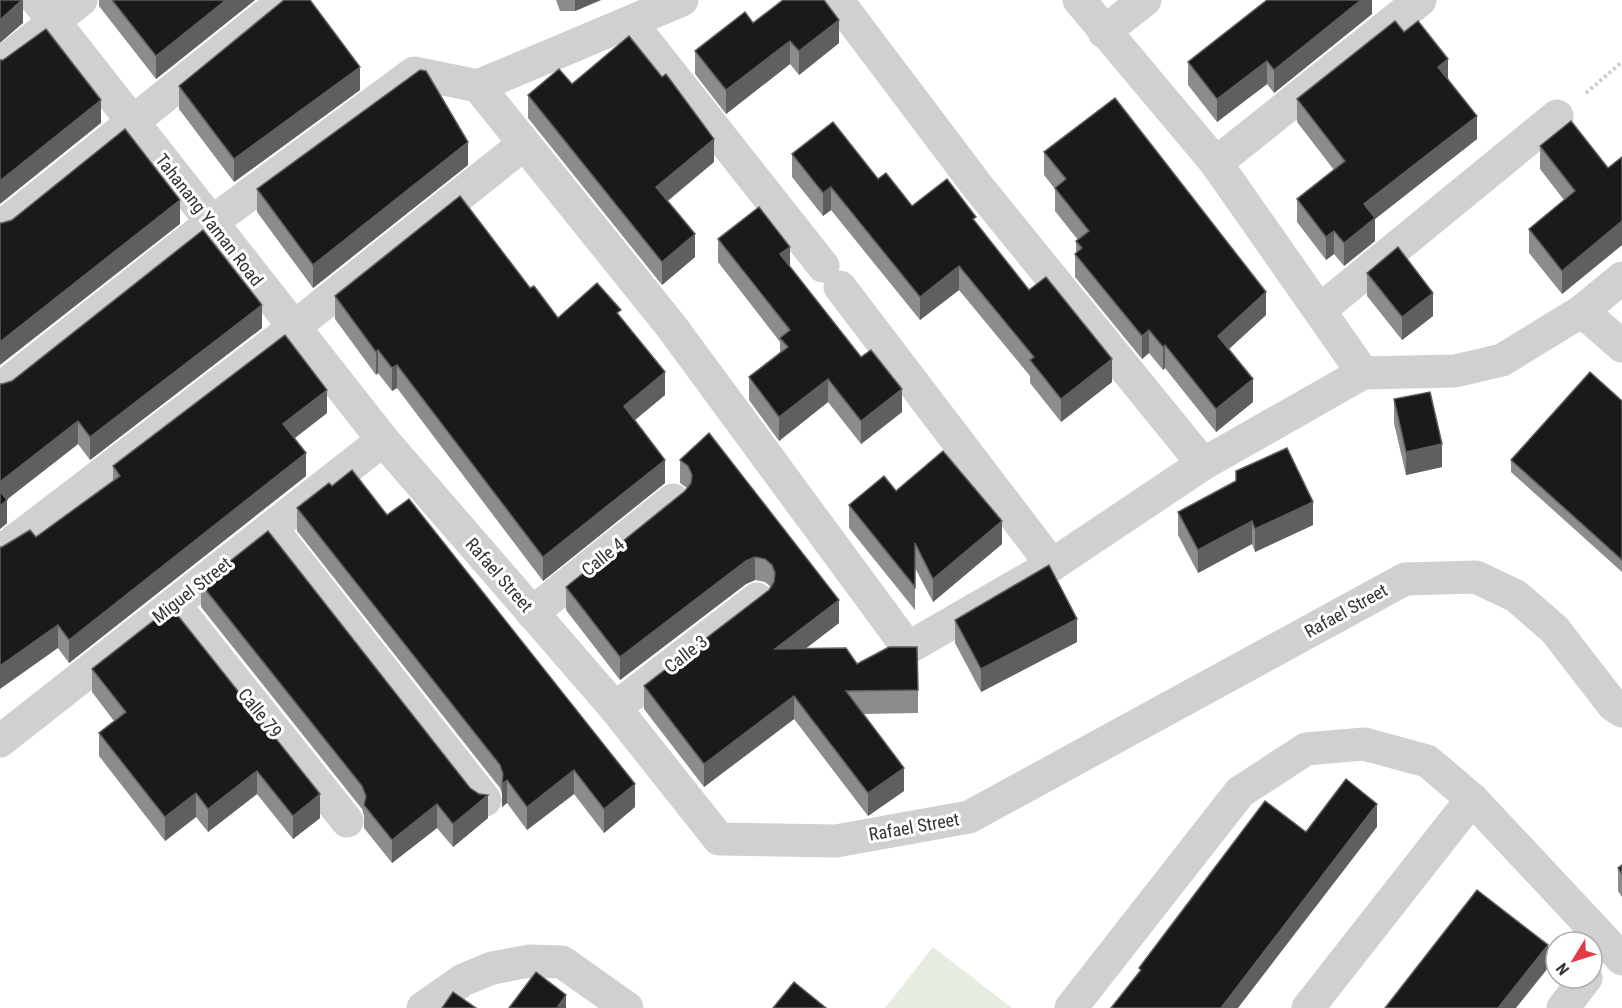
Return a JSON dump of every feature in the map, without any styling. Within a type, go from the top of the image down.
[{"type":"street","points":[[0,65],[45,10],[81,0]]},
{"type":"street","points":[[0,228],[285,0]]},
{"type":"street","points":[[0,389],[212,222],[414,73],[478,86],[682,0]]},
{"type":"street","points":[[837,0],[978,187],[1203,464]]},
{"type":"street","points":[[1079,0],[1216,163],[1363,373]]},
{"type":"street","points":[[1104,32],[1145,0]]},
{"type":"street","points":[[1216,163],[1420,0]]},
{"type":"street","name":"Tahanang Yaman Road","points":[[45,10],[383,440]]},
{"type":"street","points":[[631,23],[832,277],[1052,565]]},
{"type":"street","points":[[478,86],[671,327],[908,648],[1052,565],[1203,464],[1363,373],[1455,371],[1502,360],[1582,310],[1622,278]]},
{"type":"street","points":[[1320,310],[1557,116]]},
{"type":"street","points":[[0,552],[293,328],[524,144]]},
{"type":"street","points":[[1582,310],[1622,346]]},
{"type":"street","name":"Miguel Street","points":[[0,741],[383,440]]},
{"type":"street","name":"Rafael Street","points":[[383,440],[615,708],[719,839],[836,842],[969,818],[1405,579],[1476,577],[1516,596],[1555,630],[1613,705],[1622,711]]},
{"type":"street","name":"Calle 4","points":[[532,613],[673,500]]},
{"type":"street","points":[[271,528],[485,800]]},
{"type":"street","name":"Calle 3","points":[[615,708],[757,599]]},
{"type":"street","name":"Calle 79","points":[[174,604],[347,821]]},
{"type":"street","points":[[1071,1008],[1239,792],[1306,749],[1364,744],[1427,761],[1472,799],[1608,959]]},
{"type":"street","points":[[1308,1008],[1472,799]]},
{"type":"street","points":[[423,1008],[463,980],[492,968],[530,961],[562,962],[627,1008]]},
{"type":"street","points":[[1563,1008],[1577,990]]},
{"type":"shaded area","points":[[933,947],[1012,1008],[885,1008]]},
{"type":"building","points":[[0,0],[22,0],[0,20]]},
{"type":"building","points":[[112,0],[226,0],[156,56]]},
{"type":"building","points":[[284,0],[310,0],[360,67],[234,159],[179,86]]},
{"type":"building","points":[[783,0],[824,0],[839,20],[799,51],[790,41],[726,90],[695,51],[745,12],[753,23]]},
{"type":"building","points":[[1267,0],[1361,0],[1274,70],[1267,61],[1217,99],[1188,62]]},
{"type":"building","points":[[1395,21],[1404,32],[1418,21],[1448,59],[1438,67],[1477,116],[1364,204],[1375,218],[1344,243],[1334,231],[1326,237],[1297,199],[1345,161],[1297,99]]},
{"type":"building","points":[[46,29],[101,100],[0,181],[0,60]]},
{"type":"building","points":[[629,36],[662,77],[666,74],[714,139],[656,187],[695,234],[662,262],[528,95],[559,69],[572,84]]},
{"type":"building","points":[[420,70],[426,71],[468,142],[313,265],[257,189]]},
{"type":"building","points":[[1115,98],[1266,292],[1218,336],[1253,379],[1216,409],[1165,345],[1163,347],[1149,330],[1142,336],[1075,254],[1082,248],[1076,241],[1089,231],[1055,188],[1066,179],[1044,152]]},
{"type":"building","points":[[1571,121],[1608,168],[1622,157],[1622,221],[1562,271],[1529,229],[1575,191],[1540,146]]},
{"type":"building","points":[[833,122],[878,179],[886,173],[912,206],[947,179],[976,217],[973,219],[1029,290],[1046,277],[1112,359],[1061,399],[1030,360],[1034,357],[959,266],[920,297],[831,187],[823,193],[792,154]]},
{"type":"building","points":[[125,129],[180,200],[0,342],[0,223],[12,220]]},
{"type":"building","points":[[460,196],[530,288],[534,286],[558,318],[597,283],[621,310],[617,313],[665,372],[624,406],[665,460],[543,557],[397,365],[392,368],[378,350],[376,352],[335,296]]},
{"type":"building","points":[[759,207],[790,247],[780,254],[861,357],[871,350],[902,389],[861,421],[828,379],[779,417],[749,377],[788,347],[780,338],[790,330],[718,239]]},
{"type":"building","points":[[203,230],[262,305],[90,437],[78,421],[0,482],[0,384],[12,381]]},
{"type":"building","points":[[1398,247],[1433,293],[1402,317],[1367,273]]},
{"type":"building","points":[[285,335],[327,390],[283,424],[306,453],[69,640],[58,625],[0,666],[0,547],[30,530],[36,537],[120,476],[113,466]]},
{"type":"building","points":[[1590,372],[1622,401],[1622,560],[1511,460]]},
{"type":"building","points":[[1430,392],[1442,444],[1406,452],[1394,399]]},
{"type":"building","points":[[709,433],[839,600],[775,649],[846,648],[857,664],[889,647],[917,647],[918,690],[846,691],[904,768],[868,793],[794,696],[704,764],[644,686],[769,590],[774,582],[775,573],[772,565],[765,559],[755,557],[746,561],[620,657],[566,587],[685,491],[691,483],[692,475],[688,466],[680,460]]},
{"type":"building","points":[[1287,448],[1313,502],[1255,529],[1252,521],[1198,550],[1178,512],[1236,481],[1236,471]]},
{"type":"building","points":[[943,451],[1002,521],[933,579],[915,543],[915,587],[849,505],[884,476],[896,491]]},
{"type":"building","points":[[352,470],[387,515],[409,499],[635,784],[604,809],[574,770],[527,807],[507,780],[502,784],[503,774],[500,765],[297,508],[329,483],[332,486]]},
{"type":"building","points":[[0,491],[7,500],[0,506]]},
{"type":"building","points":[[268,531],[470,788],[479,794],[488,795],[453,824],[437,804],[392,840],[364,805],[366,796],[362,786],[201,584]]},
{"type":"building","points":[[1049,565],[1077,619],[981,669],[955,620]]},
{"type":"building","points":[[171,607],[320,794],[293,816],[257,771],[208,809],[196,793],[165,817],[99,733],[126,712],[92,669]]},
{"type":"building","points":[[1346,779],[1377,804],[1221,1008],[1111,1008],[1265,801],[1306,832]]},
{"type":"building","points":[[1477,890],[1544,942],[1544,950],[1498,1008],[1385,1008]]},
{"type":"building","points":[[536,972],[566,995],[557,1008],[509,1008]]},
{"type":"building","points":[[794,982],[826,1008],[773,1008]]},
{"type":"building","points":[[453,992],[476,1008],[442,1008]]}]
